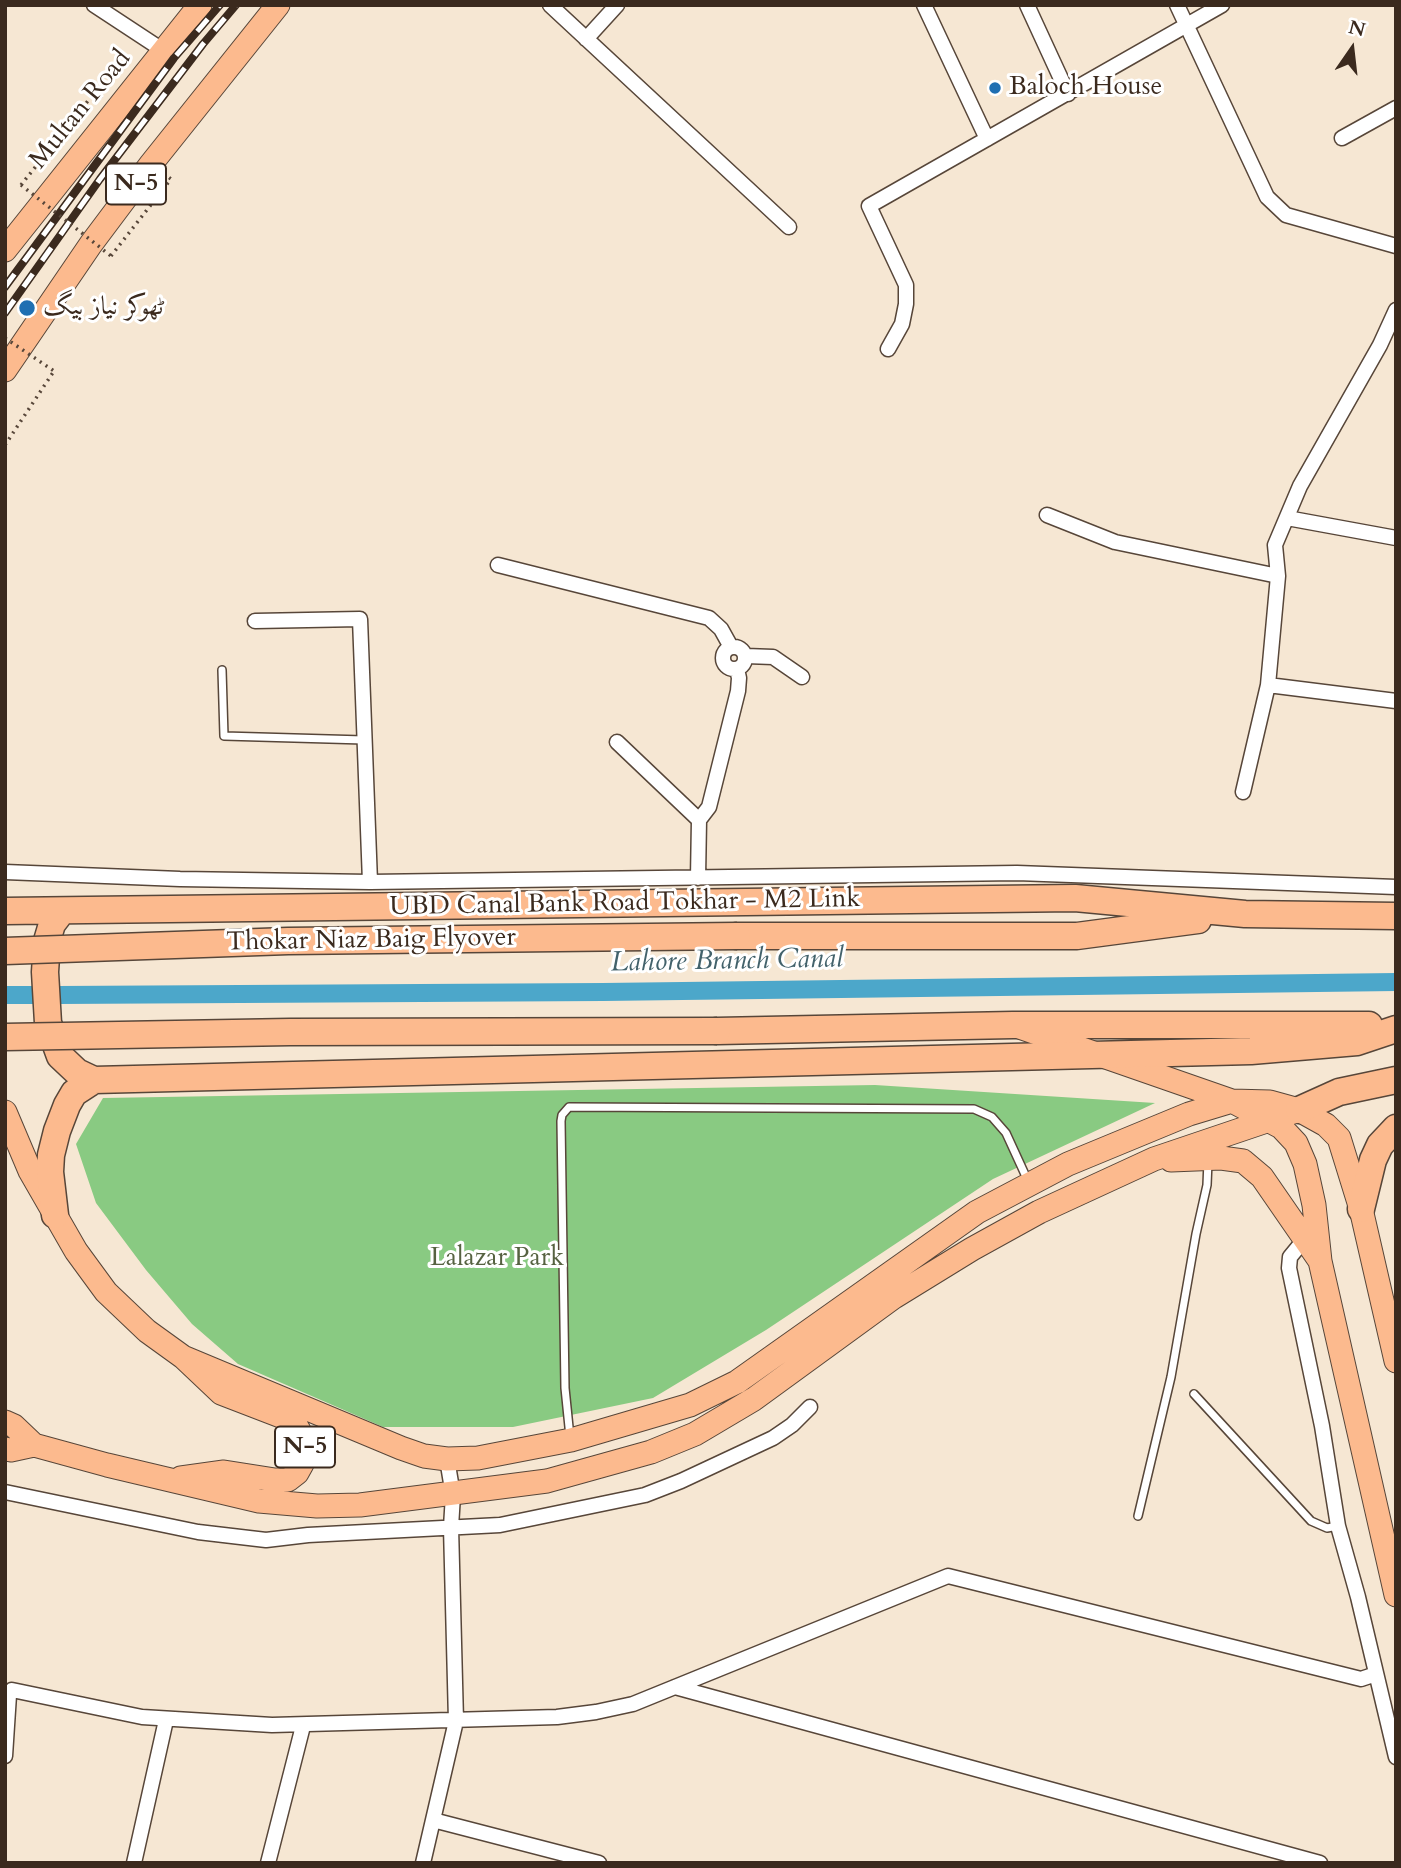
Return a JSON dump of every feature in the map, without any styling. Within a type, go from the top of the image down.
[{"type":"highway","name":"UBD Canal Bank Road Tokhar - M2 Link","points":[[5,911],[1075,898],[1245,914]]},
{"type":"highway","points":[[62,911],[52,924],[46,955],[48,1023],[60,1055],[77,1072],[94,1080],[1265,1050],[1357,1042],[1396,1027]]},
{"type":"highway","points":[[1245,914],[1396,916]]},
{"type":"highway","name":"Thokar Niaz Baig Flyover","points":[[5,951],[288,942],[737,936],[1077,936],[1245,914]]},
{"type":"highway","points":[[5,1037],[290,1032],[717,1031],[1013,1025],[1396,1027]]},
{"type":"highway","points":[[55,1215],[50,1172],[57,1132],[74,1093],[94,1080]]},
{"type":"highway","points":[[1298,1110],[1339,1092],[1396,1080]]},
{"type":"highway","points":[[1361,1209],[1373,1160],[1380,1145],[1396,1128]]},
{"type":"main road","name":"Multan Road","points":[[5,250],[200,5]]},
{"type":"main road","name":"N-5","points":[[5,370],[91,244],[143,174],[278,5]]},
{"type":"main road","points":[[1013,1025],[1231,1101],[1268,1118],[1289,1133],[1296,1143],[1305,1164],[1314,1205],[1320,1261],[1396,1595]]},
{"type":"main road","points":[[183,1357],[424,1456],[447,1459],[478,1458],[571,1440],[690,1405],[737,1382],[977,1212],[1068,1164],[1189,1114],[1231,1101],[1270,1102],[1298,1110],[1326,1125],[1339,1138],[1361,1209],[1396,1361]]},
{"type":"main road","points":[[171,1479],[259,1501],[317,1506],[359,1505],[547,1481],[651,1452],[695,1434],[754,1399],[894,1297],[1039,1212],[1154,1159],[1298,1110]]},
{"type":"main road","name":"N-5","points":[[5,1112],[30,1171],[76,1251],[106,1292],[147,1331],[183,1357],[221,1393],[292,1422],[301,1434],[305,1450],[300,1470],[288,1480],[224,1472],[171,1479],[34,1445],[14,1426],[5,1422]]},
{"type":"main road","points":[[1154,1159],[1221,1158],[1243,1161],[1262,1177],[1320,1261]]},
{"type":"main road","points":[[5,1449],[34,1445]]},
{"type":"street","points":[[94,5],[164,51]]},
{"type":"street","points":[[550,5],[789,227]]},
{"type":"street","points":[[586,38],[617,5]]},
{"type":"street","points":[[925,5],[986,139]]},
{"type":"street","points":[[1027,5],[1068,94]]},
{"type":"street","points":[[1177,5],[1267,197],[1286,215],[1396,246]]},
{"type":"street","points":[[888,349],[902,324],[906,285],[869,206],[1222,5]]},
{"type":"street","points":[[1342,138],[1396,108]]},
{"type":"street","points":[[1243,792],[1268,685],[1278,576],[1275,545],[1300,486],[1380,345],[1396,310]]},
{"type":"street","points":[[1047,515],[1115,542],[1278,576]]},
{"type":"street","points":[[1287,518],[1396,538]]},
{"type":"street","points":[[498,565],[709,618],[721,629],[731,647],[743,650],[746,662],[737,670],[724,665],[722,658],[725,651],[731,647]]},
{"type":"street","points":[[255,621],[360,619],[370,882]]},
{"type":"street","points":[[746,656],[773,657],[802,677]]},
{"type":"street","points":[[698,878],[699,820],[709,807],[738,691],[737,670]]},
{"type":"street","points":[[1268,685],[1396,701]]},
{"type":"street","points":[[617,742],[699,820]]},
{"type":"street","points":[[5,872],[180,879],[370,882],[1017,873],[1396,887]]},
{"type":"street","points":[[1304,1240],[1290,1257],[1289,1268],[1322,1426],[1338,1526],[1396,1757]]},
{"type":"street","points":[[5,1492],[198,1532],[267,1539],[500,1525],[612,1504],[645,1495],[773,1438],[792,1425],[810,1407]]},
{"type":"street","points":[[424,1863],[456,1721],[451,1527],[453,1495],[447,1459]]},
{"type":"street","points":[[5,1756],[9,1695],[12,1690],[166,1720],[303,1726],[557,1717],[596,1712],[633,1704],[948,1576],[1361,1679],[1377,1674]]},
{"type":"street","points":[[675,1687],[1320,1863]]},
{"type":"street","points":[[134,1863],[166,1720]]},
{"type":"street","points":[[268,1863],[303,1726]]},
{"type":"street","points":[[433,1820],[599,1863]]},
{"type":"lane","points":[[222,670],[224,736],[365,740]]},
{"type":"lane","points":[[571,1440],[565,1388],[561,1121],[562,1115],[569,1107],[974,1109],[992,1117],[1006,1133],[1029,1185]]},
{"type":"lane","points":[[1138,1516],[1171,1377],[1195,1234],[1207,1185],[1208,1160]]},
{"type":"lane","points":[[1195,1394],[1311,1521],[1327,1528],[1338,1526]]},
{"type":"path","points":[[72,122],[21,185],[111,256],[165,187]]},
{"type":"path","points":[[5,338],[54,371],[5,445]]},
{"type":"green space","name":"Lalazar Park","points":[[875,1085],[1155,1103],[993,1179],[766,1330],[653,1398],[513,1427],[383,1427],[238,1364],[192,1324],[146,1270],[96,1203],[76,1144],[103,1098]]},
{"type":"waterway","name":"Lahore Branch Canal","points":[[58,995],[603,992],[1396,982]]},
{"type":"waterway","name":"Lahore Branch Canal","points":[[5,995],[37,995]]},
{"type":"railway","points":[[5,287],[174,58],[220,5]]},
{"type":"railway","points":[[5,313],[100,179],[236,5]]},
{"type":"place","name":"Baloch House","points":[[995,88]]},
{"type":"place","name":"ٹھوکر نیاز بیگ","points":[[27,308]]}]
